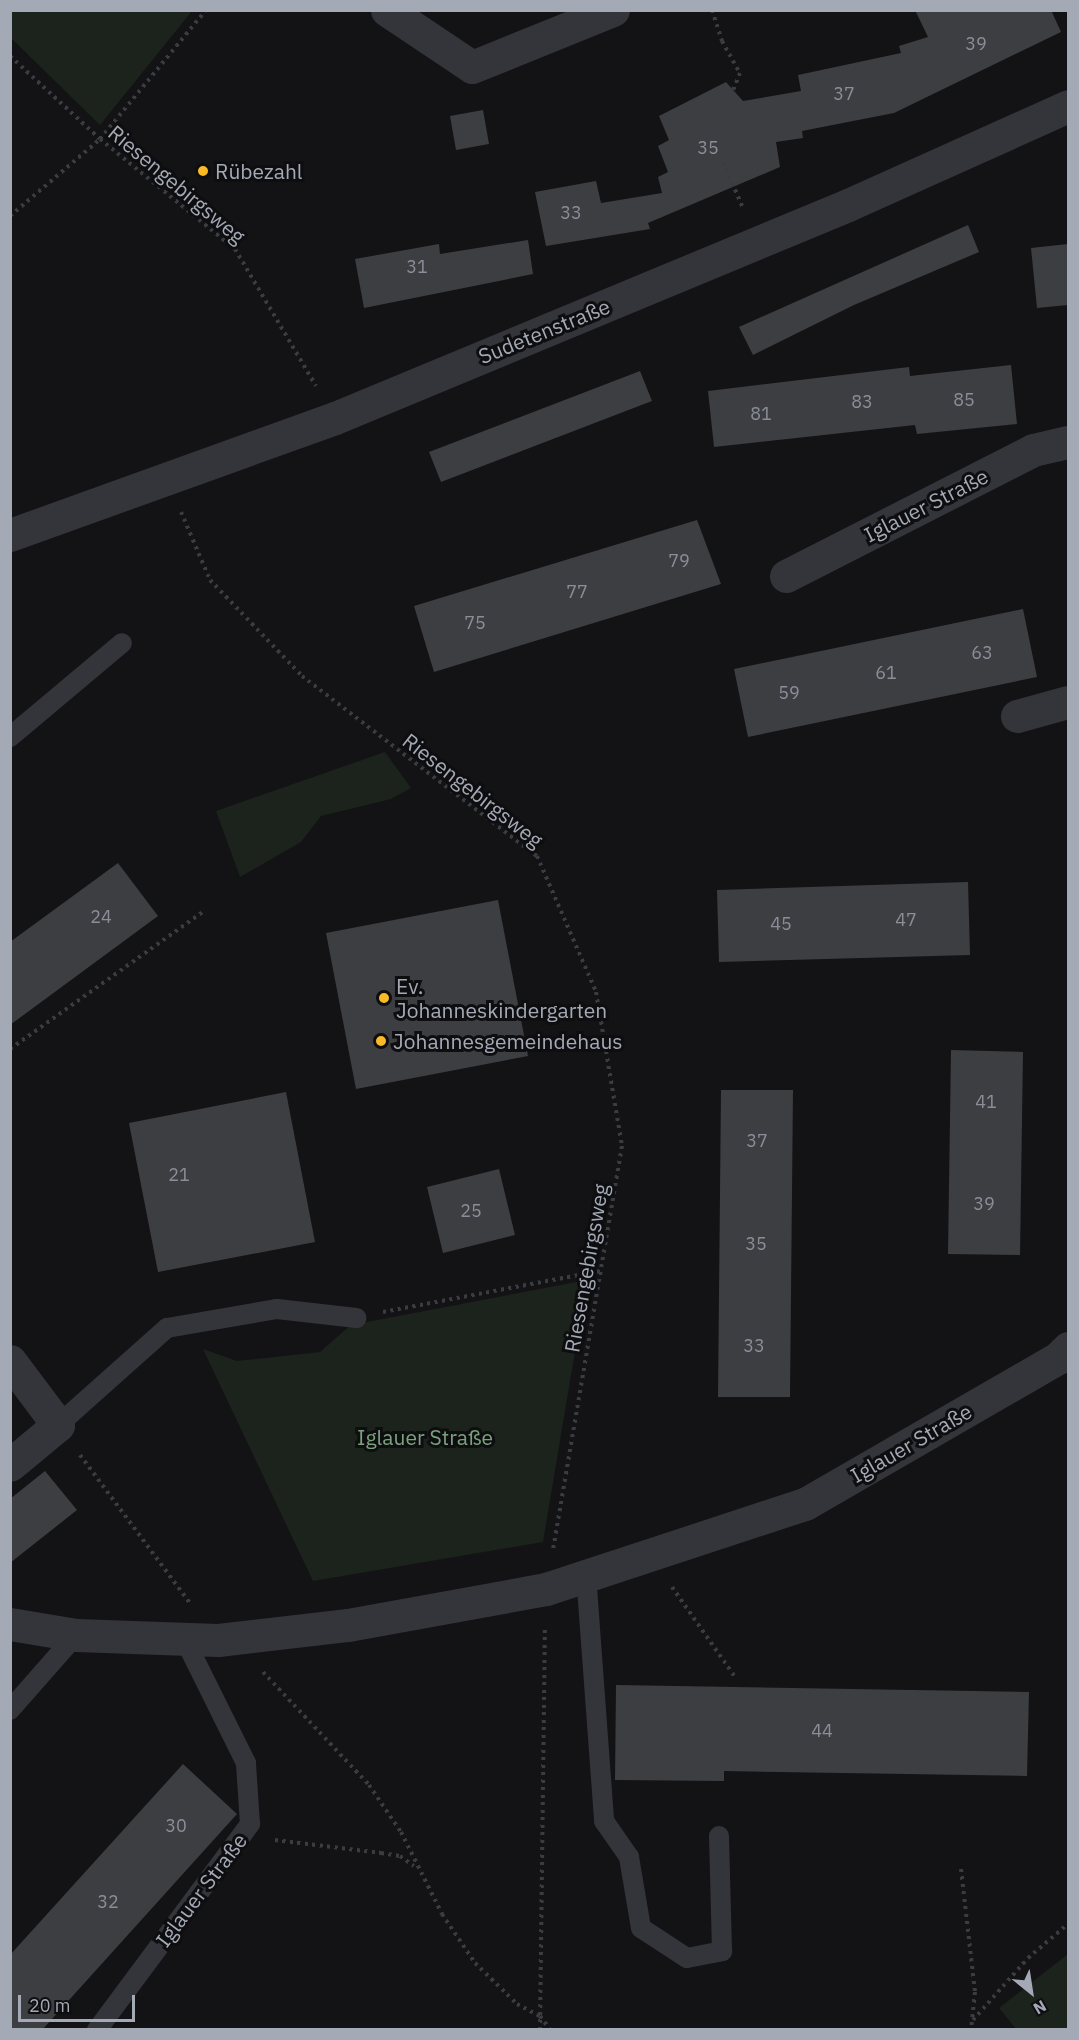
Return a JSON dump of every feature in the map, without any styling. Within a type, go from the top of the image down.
[{"type":"street","points":[[387,10],[472,67],[613,10]]},
{"type":"street","name":"Sudetenstraße","points":[[10,535],[335,418],[759,243],[1068,106]]},
{"type":"street","name":"Iglauer Straße","points":[[786,576],[1033,450],[1068,442]]},
{"type":"street","points":[[1017,716],[1068,702]]},
{"type":"street","name":"Iglauer Straße","points":[[10,1624],[76,1635],[226,1639],[348,1625],[546,1589],[805,1504],[1058,1358],[1068,1348]]},
{"type":"street","points":[[10,1361],[58,1425],[10,1465]]},
{"type":"lane","points":[[10,737],[122,643]]},
{"type":"lane","points":[[58,1425],[167,1328],[277,1309],[356,1318]]},
{"type":"lane","points":[[586,1574],[604,1821],[629,1857],[640,1928],[687,1958],[722,1951],[719,1836]]},
{"type":"lane","points":[[10,1710],[76,1635]]},
{"type":"lane","name":"Iglauer Straße","points":[[97,2030],[250,1824],[246,1763],[184,1638]]},
{"type":"path","points":[[10,216],[100,139],[206,10]]},
{"type":"path","points":[[712,10],[722,41],[740,73],[733,90]]},
{"type":"path","name":"Riesengebirgsweg","points":[[10,56],[100,139],[235,249],[335,418]]},
{"type":"path","points":[[723,162],[759,243]]},
{"type":"path","name":"Riesengebirgsweg","points":[[166,478],[210,580],[302,676],[537,856],[596,992],[622,1146],[546,1589],[540,2030]]},
{"type":"path","points":[[10,1049],[203,912]]},
{"type":"path","points":[[356,1318],[601,1271]]},
{"type":"path","points":[[58,1425],[226,1639],[369,1785],[401,1832],[415,1866],[475,1963],[517,2004],[540,2016],[550,2030]]},
{"type":"path","points":[[650,1554],[735,1677]]},
{"type":"path","points":[[250,1824],[267,1839],[400,1856],[415,1866]]},
{"type":"path","points":[[961,1869],[975,1992],[971,2030]]},
{"type":"path","points":[[972,2021],[1028,1958],[1068,1924]]},
{"type":"green space","points":[[10,11],[192,11],[100,125],[11,38]]},
{"type":"green space","points":[[385,752],[411,788],[391,799],[321,816],[301,842],[240,877],[216,811]]},
{"type":"green space","name":"Iglauer Straße","points":[[587,1280],[543,1542],[313,1581],[203,1349],[237,1361],[320,1352],[351,1325]]},
{"type":"green space","points":[[1068,1954],[1068,2029],[1016,2029],[999,2008]]},
{"type":"building","points":[[915,10],[1051,10],[1061,32],[894,113],[802,131],[803,138],[776,142],[780,167],[648,223],[650,229],[546,246],[535,192],[596,181],[601,203],[662,193],[658,177],[668,172],[658,146],[669,140],[659,116],[726,82],[743,101],[801,91],[798,75],[901,53],[899,46],[928,37]]},
{"type":"building","points":[[483,110],[489,144],[456,150],[450,116]]},
{"type":"building","points":[[968,225],[979,252],[854,305],[753,355],[739,327]]},
{"type":"building","points":[[528,240],[533,274],[364,308],[355,259],[439,244],[440,254]]},
{"type":"building","points":[[1068,244],[1068,305],[1037,308],[1031,248]]},
{"type":"building","points":[[1011,365],[1017,424],[917,434],[915,425],[714,447],[708,391],[909,367],[910,376]]},
{"type":"building","points":[[640,371],[652,401],[441,482],[429,452]]},
{"type":"building","points":[[697,520],[721,584],[434,672],[414,606]]},
{"type":"building","points":[[1023,609],[1037,677],[748,737],[734,669]]},
{"type":"building","points":[[118,863],[158,916],[10,1025],[10,942]]},
{"type":"building","points":[[968,882],[970,955],[719,962],[717,890]]},
{"type":"building","name":"Ev. Johanneskindergarten","points":[[498,900],[528,1056],[356,1089],[326,933]]},
{"type":"building","points":[[951,1050],[1023,1052],[1020,1255],[948,1254]]},
{"type":"building","points":[[721,1090],[793,1090],[790,1397],[718,1397]]},
{"type":"building","points":[[286,1092],[315,1242],[158,1272],[129,1123]]},
{"type":"building","points":[[499,1169],[515,1235],[443,1253],[427,1187]]},
{"type":"building","points":[[45,1471],[77,1510],[10,1563],[10,1499]]},
{"type":"building","points":[[616,1685],[1029,1692],[1027,1776],[724,1771],[724,1781],[615,1780]]},
{"type":"building","points":[[183,1764],[237,1814],[42,2030],[10,2030],[10,1955]]},
{"type":"place","name":"Rübezahl","points":[[203,171]]},
{"type":"place","name":"Ev. Johanneskindergarten","points":[[384,998]]},
{"type":"place","name":"Johannesgemeindehaus","points":[[381,1041]]}]
